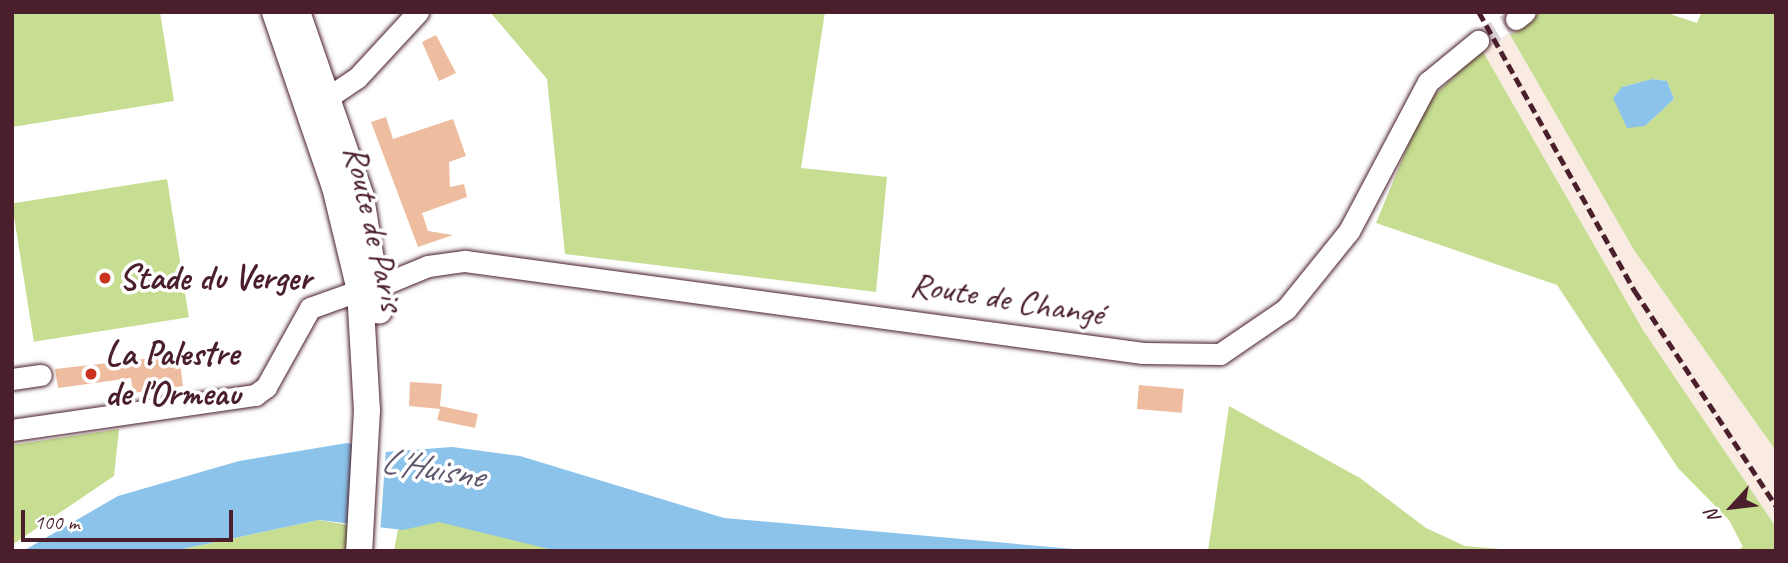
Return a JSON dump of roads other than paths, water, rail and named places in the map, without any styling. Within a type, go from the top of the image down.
[{"type":"main road","name":"Route de Paris","points":[[275,12],[369,288]]},
{"type":"main road","name":"Route de Paris","points":[[297,12],[361,197],[369,288],[372,437],[365,542]]},
{"type":"street","points":[[327,98],[357,78],[418,12]]},
{"type":"street","name":"Route de Changé","points":[[12,430],[255,395],[266,387],[310,308],[428,266],[465,261],[1143,353],[1220,354],[1286,310],[1354,222],[1428,82],[1478,41]]},
{"type":"street","points":[[12,379],[41,375]]},
{"type":"water","points":[[1652,79],[1667,81],[1674,99],[1645,126],[1627,128],[1613,98],[1622,87]]},
{"type":"water","name":"L'Huisne","points":[[347,443],[385,452],[452,447],[520,456],[724,518],[1096,551],[557,551],[439,522],[403,530],[319,520],[173,551],[23,551],[118,496],[239,461]]},
{"type":"tunnel","points":[[1478,41],[1516,19]]},
{"type":"railway","points":[[1479,12],[1635,291],[1776,506]]},
{"type":"place","name":"Stade du Verger","points":[[105,278]]},
{"type":"place","name":"La Palestre de l'Ormeau","points":[[91,374]]}]
